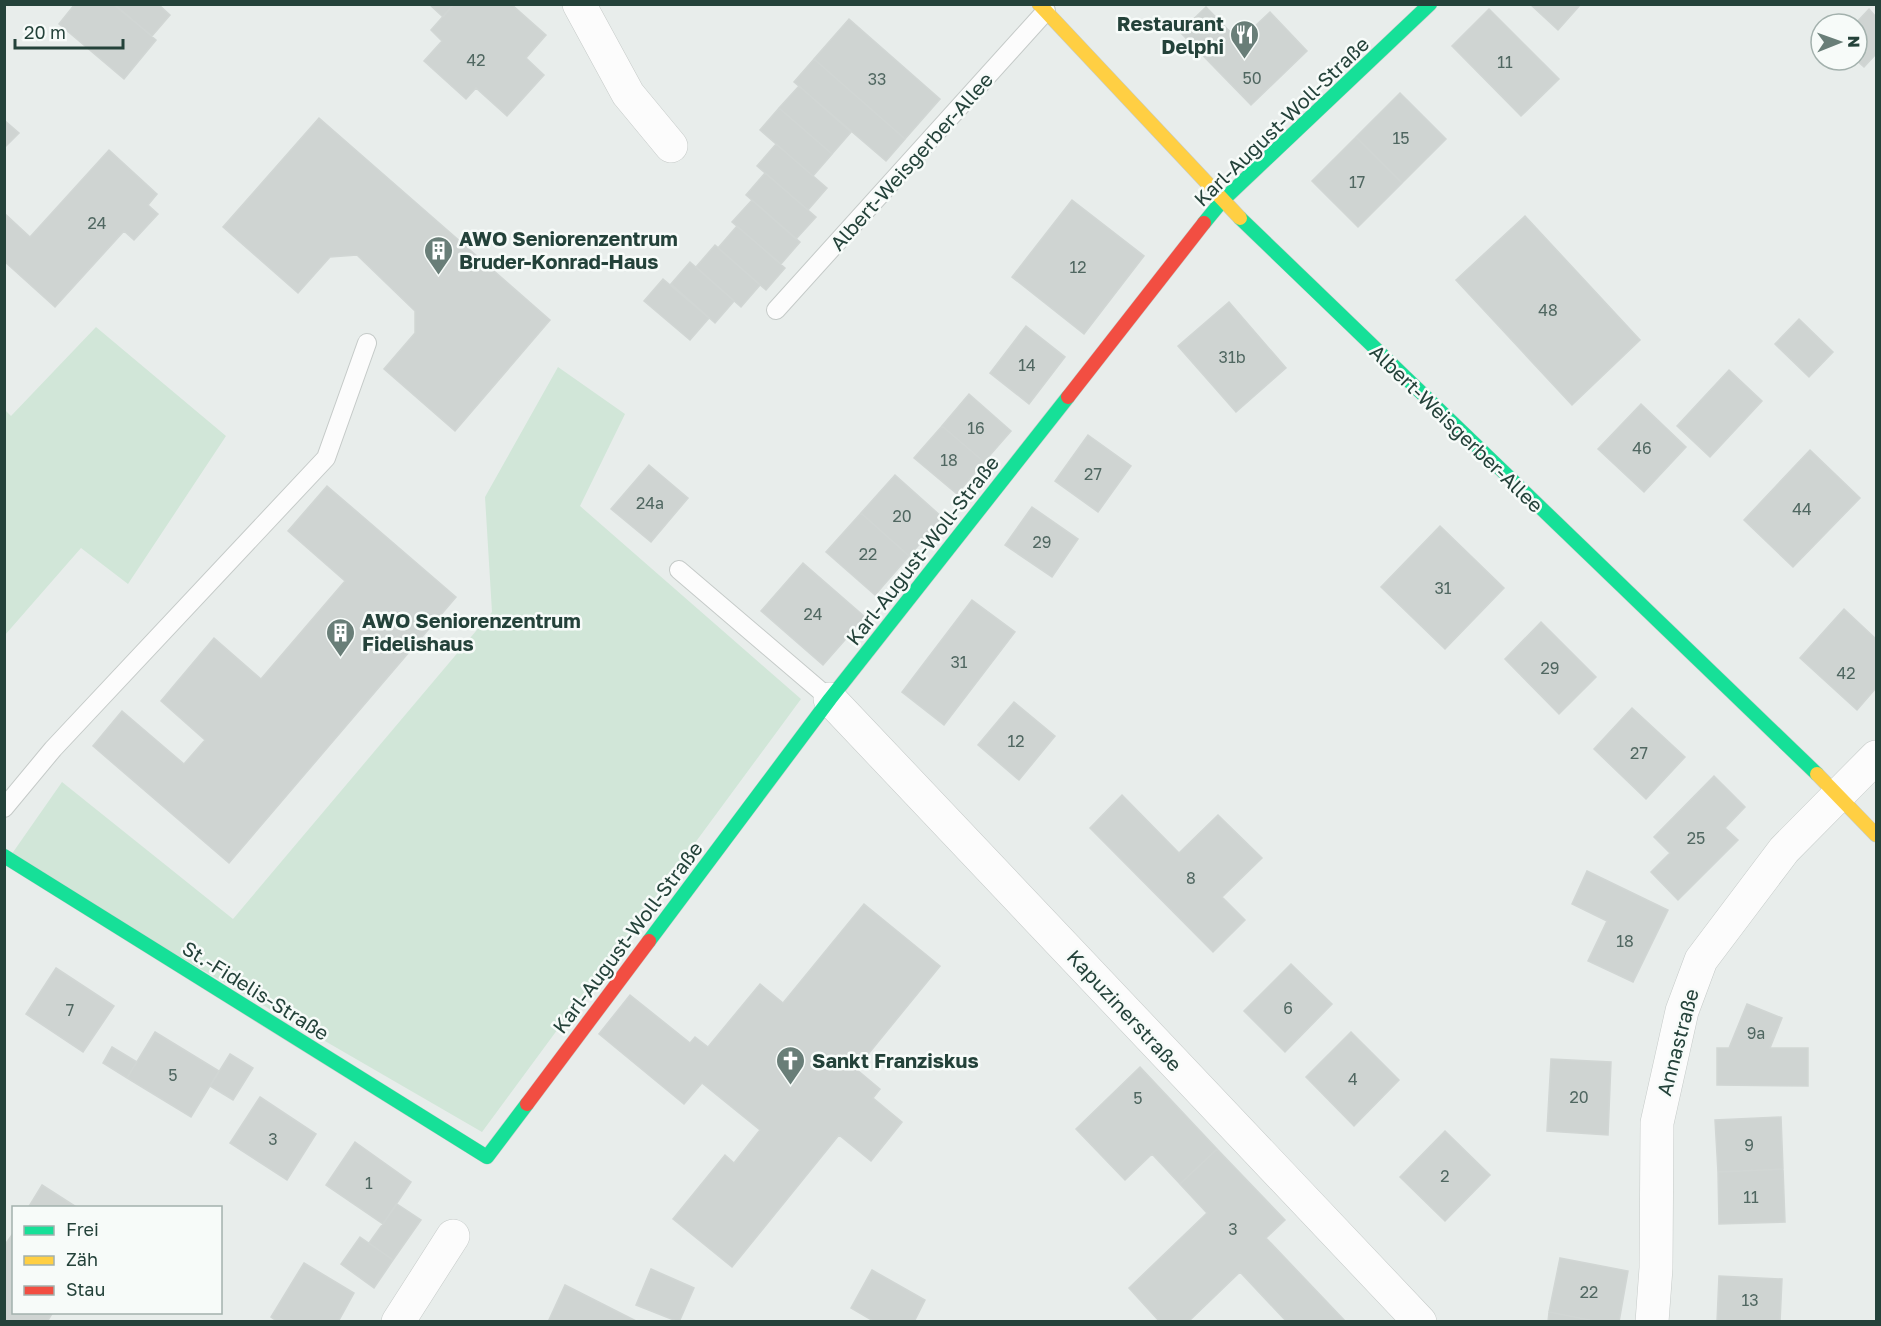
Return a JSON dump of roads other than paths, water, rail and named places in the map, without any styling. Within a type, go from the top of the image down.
[{"type":"street","points":[[579,4],[628,94],[671,146]]},
{"type":"street","name":"Karl-August-Woll-Straße","points":[[487,1157],[830,699],[1222,201],[1430,4]]},
{"type":"street","name":"Albert-Weisgerber-Allee","points":[[1042,8],[1222,201],[1838,794],[1876,835]]},
{"type":"street","name":"Kapuzinerstraße","points":[[830,699],[1420,1322]]},
{"type":"street","name":"Annastraße","points":[[1652,1322],[1656,1268],[1657,1123],[1682,1011],[1701,960],[1784,850],[1876,757]]},
{"type":"street","name":"St.-Fidelis-Straße","points":[[4,856],[487,1157]]},
{"type":"street","points":[[398,1322],[453,1236]]},
{"type":"lane","name":"Albert-Weisgerber-Allee","points":[[776,310],[1042,8]]},
{"type":"lane","points":[[4,808],[53,749],[326,458],[367,343]]},
{"type":"lane","points":[[679,570],[830,699]]},
{"type":"place","name":"Restaurant Delphi","points":[[1245,60]]},
{"type":"place","name":"AWO Seniorenzentrum Bruder-Konrad-Haus","points":[[438,276]]},
{"type":"place","name":"AWO Seniorenzentrum Fidelishaus","points":[[341,658]]},
{"type":"place","name":"Sankt Franziskus","points":[[791,1086]]}]
